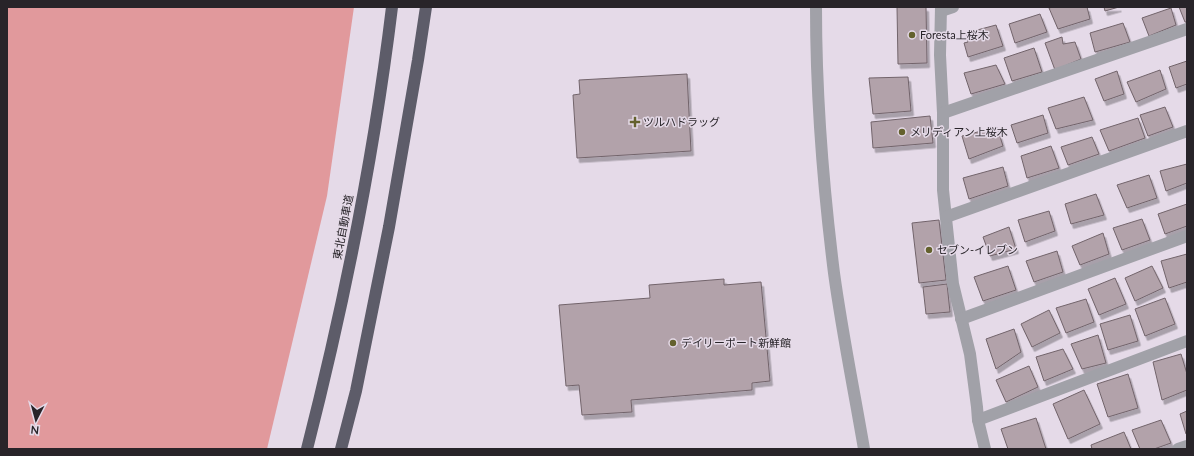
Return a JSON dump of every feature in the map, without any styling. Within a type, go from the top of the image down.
[{"type":"highway","name":"東北自動車道","points":[[307,449],[324,381],[358,224],[386,55],[392,7]]},
{"type":"highway","points":[[341,449],[356,391],[389,227],[426,7]]},
{"type":"street","points":[[816,7],[817,74],[822,156],[834,273],[864,449]]},
{"type":"street","points":[[953,7],[941,9],[940,55],[943,114],[943,190],[953,284],[970,354],[978,420],[985,449]]},
{"type":"street","points":[[943,114],[1187,30]]},
{"type":"street","points":[[946,217],[1187,130]]},
{"type":"street","points":[[962,319],[1187,236]]},
{"type":"street","points":[[978,420],[1187,341]]},
{"type":"street","points":[[1178,449],[1187,446]]},
{"type":"shaded area","points":[[7,7],[354,7],[327,196],[267,449],[7,449]]},
{"type":"building","name":"Foresta上桜木","points":[[897,7],[926,7],[927,63],[898,64]]},
{"type":"building","points":[[1087,7],[1090,19],[1058,29],[1049,8]]},
{"type":"building","points":[[1104,7],[1119,7],[1105,11]]},
{"type":"building","points":[[1179,7],[1187,7],[1187,22],[1185,22]]},
{"type":"building","points":[[1171,8],[1176,25],[1149,36],[1142,18]]},
{"type":"building","points":[[1040,14],[1047,32],[1015,43],[1009,24]]},
{"type":"building","points":[[1123,23],[1130,42],[1095,52],[1090,33]]},
{"type":"building","points":[[996,25],[1003,46],[968,57],[964,43],[968,42],[966,33]]},
{"type":"building","points":[[1062,37],[1063,44],[1075,42],[1081,59],[1055,70],[1045,43]]},
{"type":"building","points":[[1034,48],[1042,72],[1012,81],[1004,58]]},
{"type":"building","points":[[1187,61],[1187,84],[1176,88],[1169,67]]},
{"type":"building","points":[[996,65],[1005,84],[971,94],[964,73]]},
{"type":"building","points":[[1160,70],[1166,89],[1136,102],[1127,82]]},
{"type":"building","points":[[1117,71],[1124,94],[1104,101],[1095,79]]},
{"type":"building","points":[[687,74],[691,151],[577,158],[573,95],[580,94],[579,80]]},
{"type":"building","points":[[908,77],[911,111],[873,114],[869,78]]},
{"type":"building","points":[[1084,97],[1093,120],[1056,129],[1048,108]]},
{"type":"building","points":[[1165,107],[1173,127],[1148,136],[1140,115]]},
{"type":"building","points":[[1043,115],[1048,133],[1017,143],[1011,125]]},
{"type":"building","name":"メリディアン上桜木","points":[[930,116],[933,143],[873,148],[871,122]]},
{"type":"building","points":[[1138,118],[1145,138],[1109,151],[1100,130]]},
{"type":"building","points":[[997,127],[1003,146],[969,159],[962,136]]},
{"type":"building","points":[[1092,137],[1099,154],[1068,165],[1061,147]]},
{"type":"building","points":[[1051,146],[1059,168],[1027,178],[1021,156]]},
{"type":"building","points":[[1187,164],[1187,183],[1166,191],[1160,171]]},
{"type":"building","points":[[1003,167],[1008,186],[969,199],[963,178]]},
{"type":"building","points":[[1149,175],[1157,198],[1127,208],[1117,185]]},
{"type":"building","points":[[1096,194],[1104,215],[1071,224],[1065,204]]},
{"type":"building","points":[[1187,204],[1187,226],[1165,234],[1158,214]]},
{"type":"building","points":[[1049,211],[1055,231],[1025,242],[1018,220]]},
{"type":"building","points":[[1142,219],[1150,240],[1122,250],[1113,228]]},
{"type":"building","points":[[939,220],[946,280],[919,283],[912,223]]},
{"type":"building","points":[[1009,227],[1016,249],[990,256],[983,237]]},
{"type":"building","points":[[1103,233],[1109,254],[1080,265],[1072,246]]},
{"type":"building","points":[[1057,251],[1063,272],[1034,282],[1026,261]]},
{"type":"building","points":[[1187,254],[1187,282],[1169,288],[1161,261]]},
{"type":"building","points":[[1008,266],[1016,290],[983,301],[974,277]]},
{"type":"building","points":[[1152,266],[1163,288],[1135,301],[1125,278]]},
{"type":"building","points":[[1115,278],[1126,304],[1099,315],[1088,289]]},
{"type":"building","points":[[724,279],[724,285],[761,282],[770,381],[752,383],[752,390],[631,400],[632,412],[582,415],[579,385],[566,386],[559,305],[650,298],[649,285]]},
{"type":"building","points":[[947,284],[950,312],[926,314],[923,287]]},
{"type":"building","points":[[1165,298],[1175,324],[1145,336],[1135,309]]},
{"type":"building","points":[[1086,299],[1094,322],[1066,333],[1056,308]]},
{"type":"building","points":[[1049,310],[1060,333],[1032,347],[1021,324]]},
{"type":"building","points":[[1130,315],[1138,341],[1108,350],[1100,324]]},
{"type":"building","points":[[1014,329],[1021,352],[996,369],[986,339]]},
{"type":"building","points":[[1098,335],[1106,363],[1082,369],[1071,344]]},
{"type":"building","points":[[1063,349],[1073,369],[1044,381],[1036,357]]},
{"type":"building","points":[[1181,354],[1187,374],[1187,390],[1162,400],[1153,362]]},
{"type":"building","points":[[1029,366],[1038,387],[1006,402],[996,380]]},
{"type":"building","points":[[1128,374],[1138,408],[1108,417],[1097,384]]},
{"type":"building","points":[[1084,390],[1100,424],[1068,439],[1053,404]]},
{"type":"building","points":[[1187,411],[1187,434],[1186,434],[1180,414]]},
{"type":"building","points":[[1036,418],[1046,449],[1008,449],[1001,429]]},
{"type":"building","points":[[1161,420],[1171,443],[1154,449],[1140,449],[1132,430]]},
{"type":"building","points":[[1124,432],[1131,449],[1092,449],[1091,445]]},
{"type":"place","name":"Foresta上桜木","points":[[912,35]]},
{"type":"place","name":"ツルハドラッグ","points":[[635,122]]},
{"type":"place","name":"メリディアン上桜木","points":[[902,132]]},
{"type":"place","name":"セブン-イレブン","points":[[929,250]]},
{"type":"place","name":"デイリーポート新鮮館","points":[[673,343]]}]
